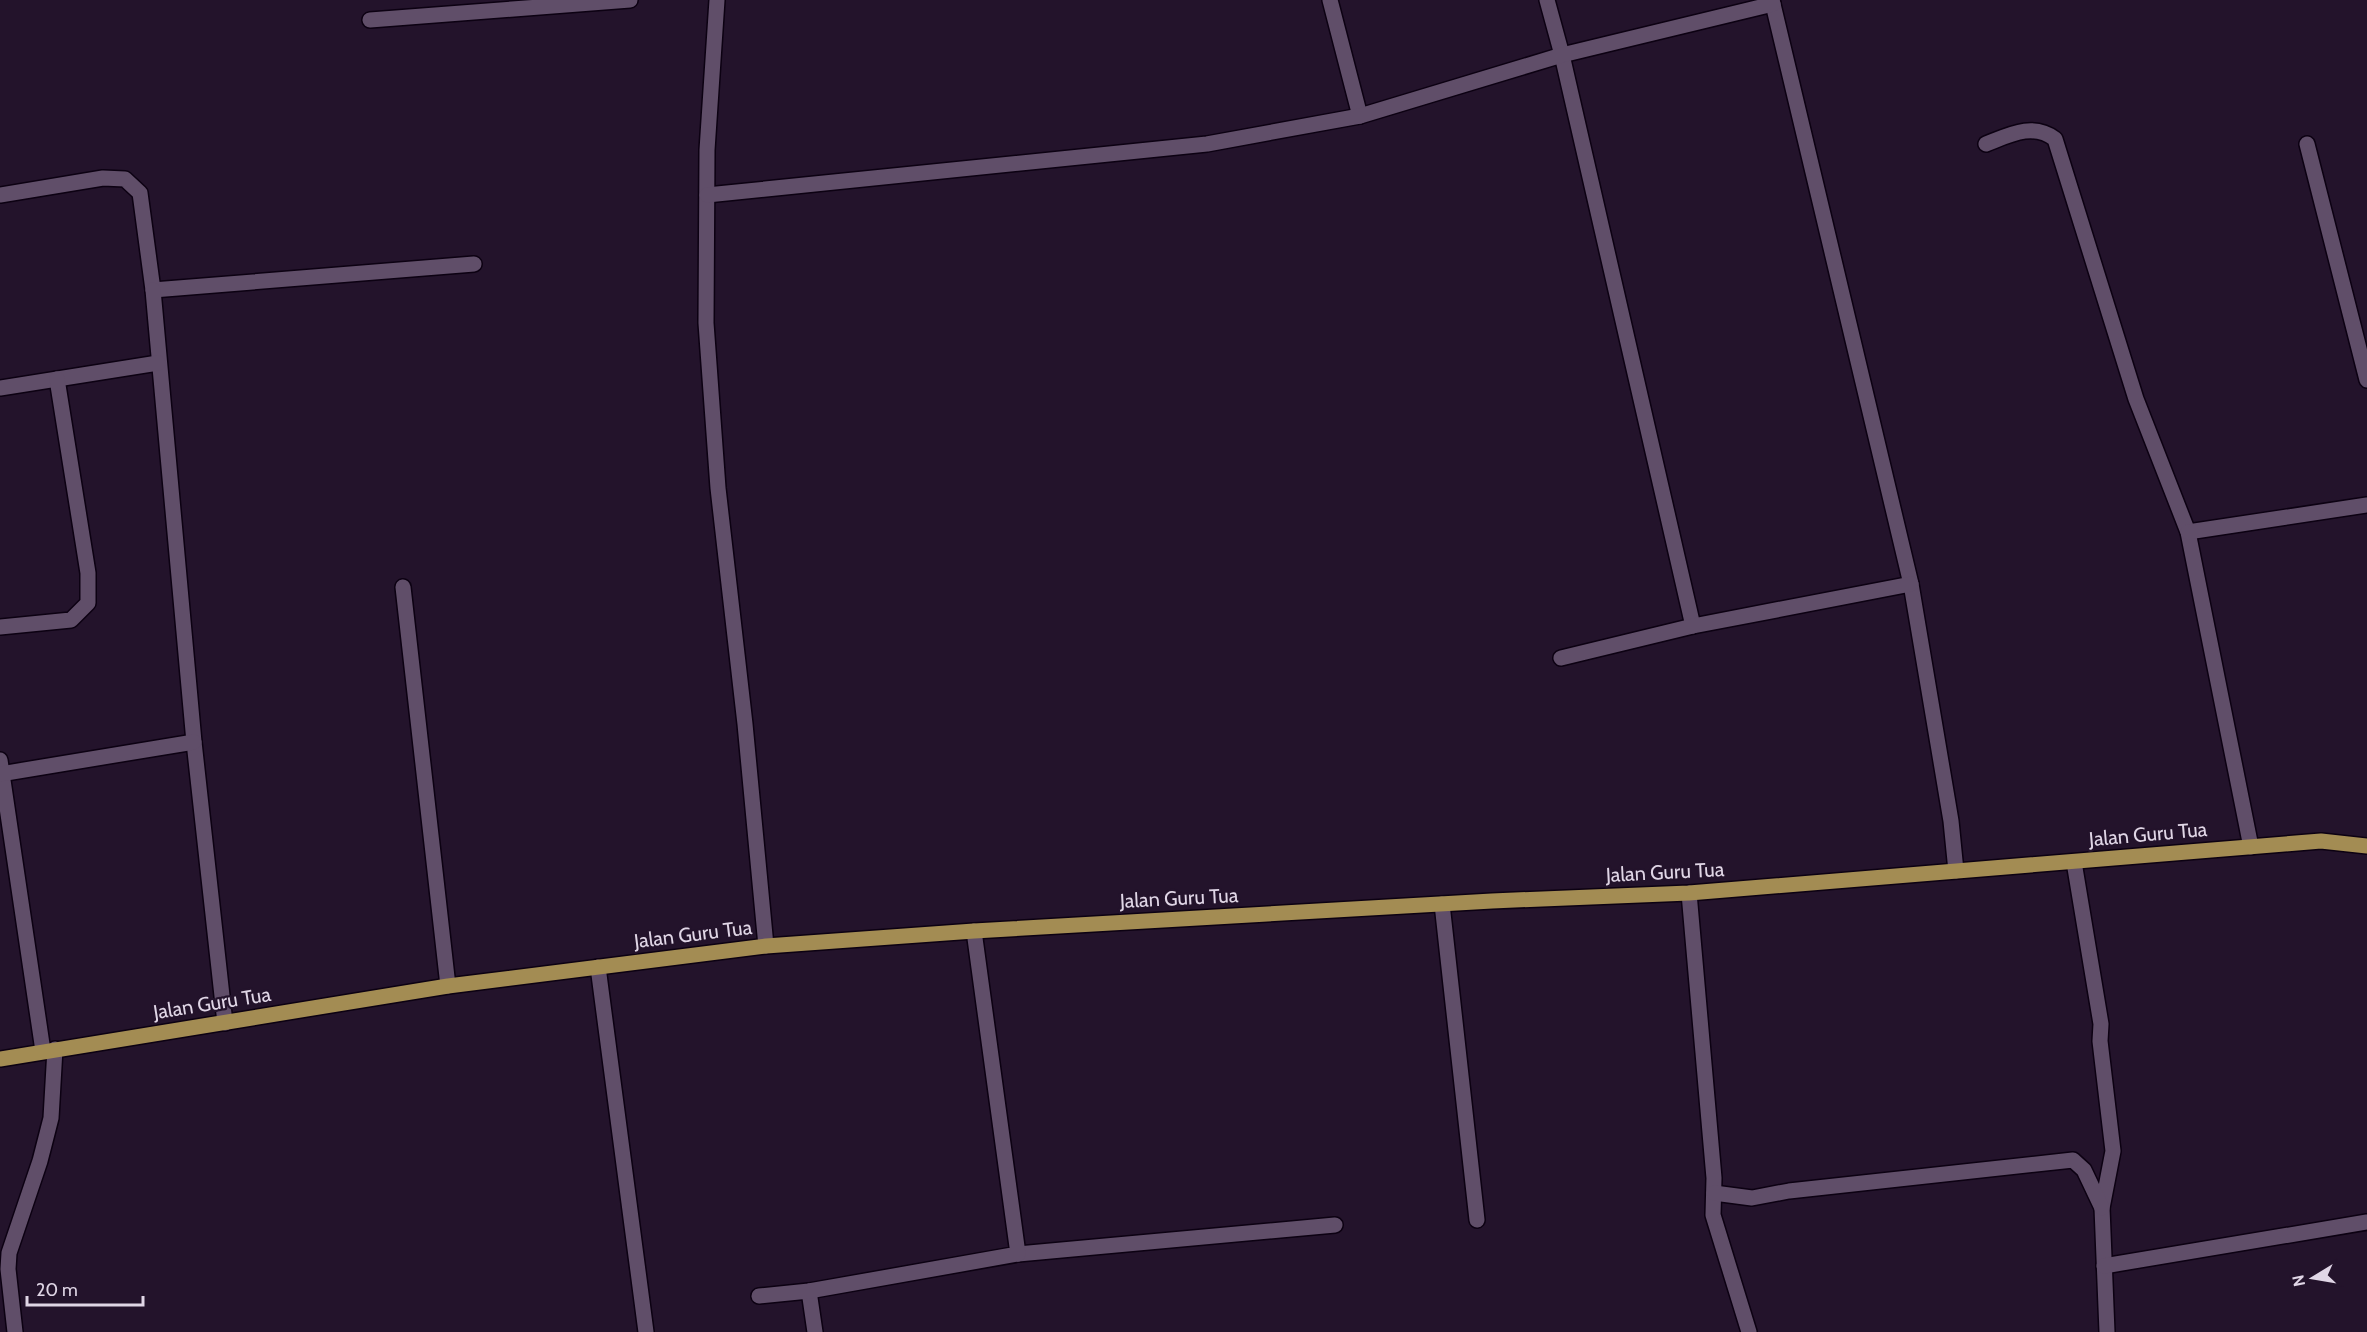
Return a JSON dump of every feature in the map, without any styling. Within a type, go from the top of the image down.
[{"type":"main road","name":"Jalan Guru Tua","points":[[0,1059],[448,986],[766,946],[974,931],[1442,904],[1689,893],[2321,841],[2367,846]]},
{"type":"street","points":[[370,20],[630,0]]},
{"type":"street","points":[[717,0],[707,195],[706,323],[718,488],[745,724],[766,946]]},
{"type":"street","points":[[1330,0],[1359,116]]},
{"type":"street","points":[[1547,0],[1562,56],[1692,626]]},
{"type":"street","points":[[707,195],[1207,144],[1359,116],[1562,56],[1772,2],[1911,584],[1951,821],[1956,871]]},
{"type":"street","points":[[1986,144],[2019,131],[2047,132],[2055,139],[2136,399],[2188,532],[2251,847]]},
{"type":"street","points":[[2307,144],[2367,380]]},
{"type":"street","points":[[0,195],[103,178],[125,179],[140,193],[153,290],[194,742],[225,1023]]},
{"type":"street","points":[[153,290],[474,264]]},
{"type":"street","points":[[0,388],[158,363]]},
{"type":"street","points":[[0,627],[71,620],[88,603],[88,573],[57,379]]},
{"type":"street","points":[[2188,532],[2367,505]]},
{"type":"street","points":[[1561,658],[1692,626],[1911,584]]},
{"type":"street","points":[[403,586],[448,986]]},
{"type":"street","points":[[15,1332],[8,1269],[9,1253],[40,1161],[51,1118],[49,1050],[1,769],[194,742]]},
{"type":"street","points":[[2074,862],[2101,1024],[2100,1041],[2113,1151],[2102,1208],[2107,1332]]},
{"type":"street","points":[[1689,893],[1713,1215],[1749,1332]]},
{"type":"street","points":[[1442,904],[1477,1220]]},
{"type":"street","points":[[974,931],[1018,1254]]},
{"type":"street","points":[[598,967],[646,1332]]},
{"type":"street","points":[[1713,1193],[1752,1198],[1789,1191],[2073,1160],[2084,1170],[2102,1208]]},
{"type":"street","points":[[2104,1266],[2367,1222]]},
{"type":"street","points":[[759,1296],[809,1291],[1018,1254],[1335,1225]]},
{"type":"street","points":[[809,1291],[815,1332]]}]
